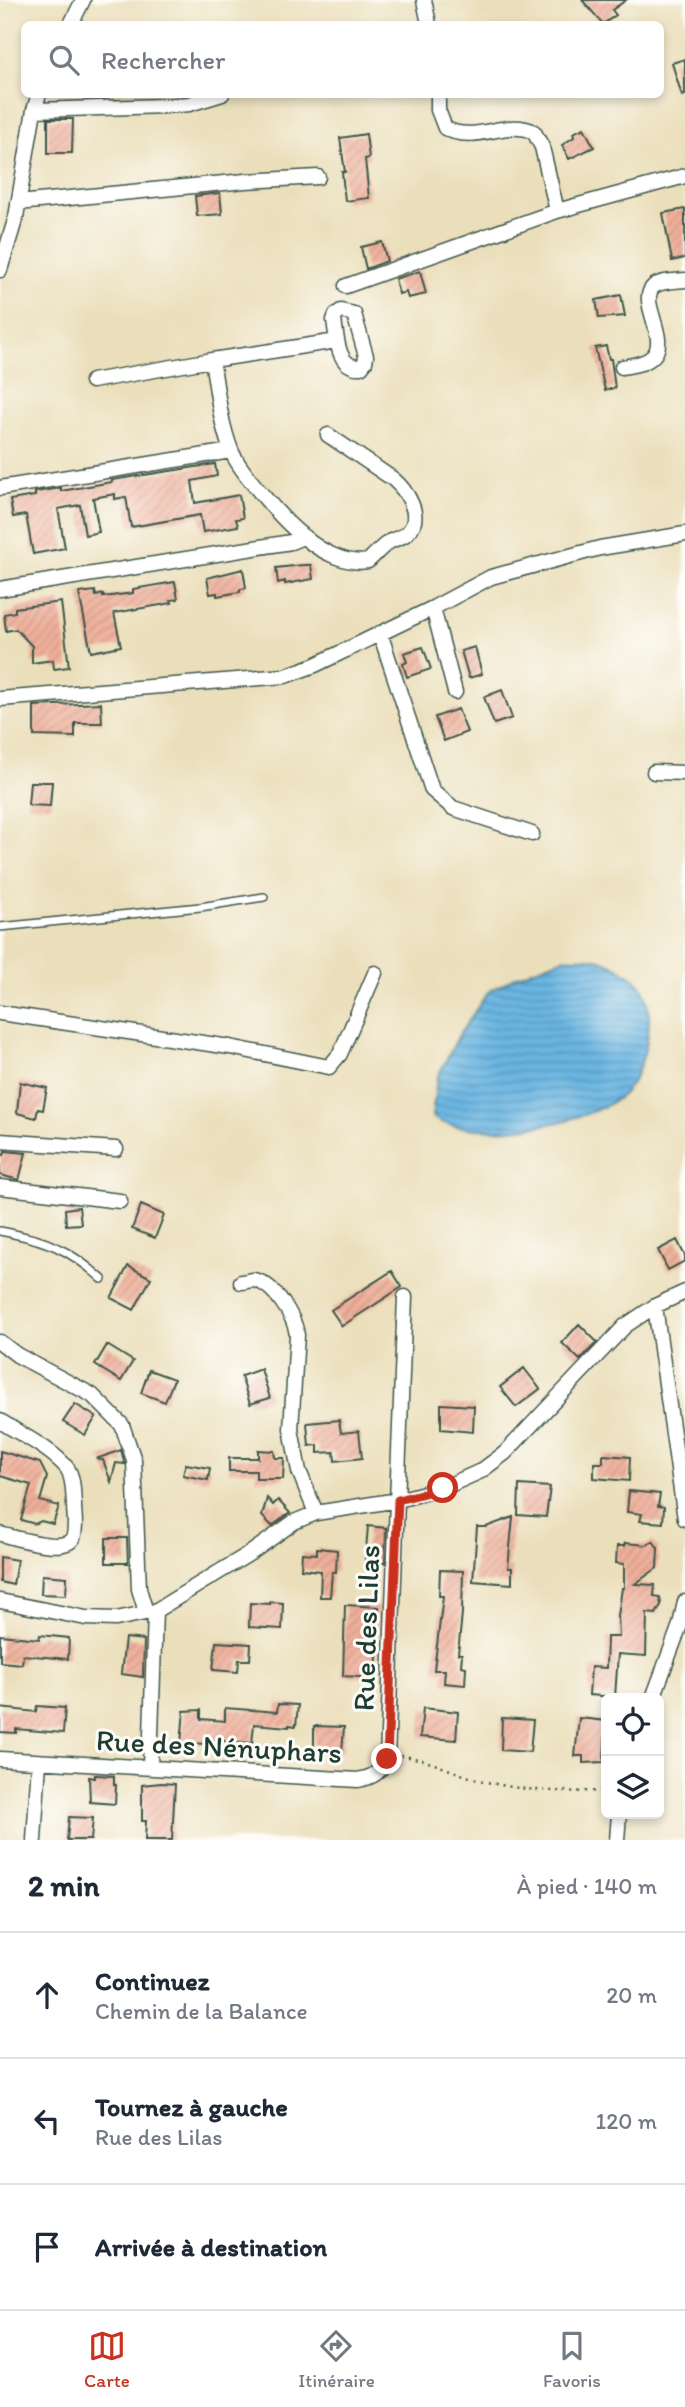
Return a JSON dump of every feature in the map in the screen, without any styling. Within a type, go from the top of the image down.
[{"type":"street","points":[[72,21],[83,0]]},
{"type":"street","points":[[424,0],[428,21]]},
{"type":"street","points":[[0,270],[19,203],[37,98]]},
{"type":"street","points":[[34,110],[165,106],[189,104],[209,98]]},
{"type":"street","points":[[438,98],[444,128],[458,134],[519,128],[534,132],[542,147],[557,211]]},
{"type":"street","points":[[346,286],[557,211],[685,176]]},
{"type":"street","points":[[19,203],[318,177]]},
{"type":"street","points":[[622,367],[645,361],[657,350],[658,338],[649,298],[651,288],[685,280]]},
{"type":"street","points":[[92,381],[337,341]]},
{"type":"street","points":[[212,360],[226,437],[238,464],[303,537],[330,554],[360,562],[368,561],[393,540],[407,534],[413,522],[410,499],[403,487],[328,435]]},
{"type":"street","points":[[0,488],[231,451]]},
{"type":"street","points":[[0,699],[285,676],[315,665],[491,577],[600,548],[685,534]]},
{"type":"street","points":[[0,589],[278,544],[303,537]]},
{"type":"street","points":[[433,608],[454,692]]},
{"type":"street","points":[[380,633],[432,790],[453,808],[532,834]]},
{"type":"street","points":[[654,772],[685,773]]},
{"type":"street","points":[[0,1013],[230,1047],[329,1067],[340,1054],[375,972]]},
{"type":"street","points":[[0,1141],[116,1149]]},
{"type":"street","points":[[0,1187],[120,1201]]},
{"type":"street","points":[[241,1282],[254,1280],[262,1284],[279,1299],[295,1321],[297,1335],[291,1429],[299,1471],[316,1513]]},
{"type":"street","points":[[0,1601],[86,1618],[116,1619],[150,1611],[252,1552],[294,1522],[316,1513],[398,1500],[443,1488],[481,1471],[497,1459],[625,1326],[655,1306],[685,1292]]},
{"type":"street","name":"Rue des Lilas","points":[[387,1759],[405,1297]]},
{"type":"street","points":[[655,1306],[685,1519]]},
{"type":"street","points":[[0,1342],[92,1395],[122,1425],[134,1460],[139,1588],[150,1611],[150,1767]]},
{"type":"street","points":[[0,1421],[58,1459],[70,1471],[75,1526],[69,1542],[59,1545],[47,1545],[0,1534]]},
{"type":"street","points":[[655,1693],[680,1625],[685,1602]]},
{"type":"street","name":"Rue des Nénuphars","points":[[0,1759],[358,1780],[372,1778],[378,1774],[387,1759]]},
{"type":"street","points":[[34,1840],[38,1762]]},
{"type":"street","points":[[617,1840],[619,1819]]},
{"type":"lane","points":[[0,927],[264,897]]},
{"type":"lane","points":[[0,1231],[42,1239],[61,1247],[102,1279]]},
{"type":"path","points":[[387,1759],[406,1756],[482,1781],[518,1789],[558,1793],[601,1791]]},
{"type":"water","points":[[564,958],[588,958],[605,962],[630,975],[643,988],[649,1017],[648,1035],[639,1068],[625,1092],[609,1104],[587,1114],[531,1127],[474,1129],[450,1125],[432,1117],[437,1078],[459,1035],[488,992],[517,976]]},
{"type":"building","points":[[582,0],[626,0],[612,10],[616,15],[607,21],[600,21]]},
{"type":"building","points":[[685,59],[685,95],[682,96],[672,63]]},
{"type":"building","points":[[48,119],[73,119],[72,153],[48,153]]},
{"type":"building","points":[[584,128],[594,147],[569,159],[562,145],[574,137],[573,133]]},
{"type":"building","points":[[366,134],[369,158],[365,159],[369,198],[345,201],[342,172],[345,172],[340,138]]},
{"type":"building","points":[[220,193],[222,214],[197,216],[195,196]]},
{"type":"building","points":[[685,209],[685,258],[672,261],[663,213]]},
{"type":"building","points":[[382,242],[387,261],[366,269],[361,247]]},
{"type":"building","points":[[420,271],[426,294],[408,298],[406,292],[399,294],[395,279]]},
{"type":"building","points":[[621,295],[625,316],[599,318],[596,300]]},
{"type":"building","points":[[606,346],[611,359],[615,388],[605,390],[595,348]]},
{"type":"building","points":[[215,464],[217,476],[192,481],[195,503],[239,495],[243,518],[236,519],[238,526],[203,532],[200,515],[131,527],[126,497],[115,499],[115,494],[93,498],[99,532],[85,535],[80,505],[58,509],[65,548],[33,554],[26,515],[13,517],[10,500],[35,496],[35,492],[61,488],[61,491]]},
{"type":"building","points":[[311,565],[313,579],[278,583],[276,568]]},
{"type":"building","points":[[243,569],[246,588],[240,589],[240,592],[217,596],[217,593],[210,594],[207,578]]},
{"type":"building","points":[[175,582],[178,599],[171,600],[172,603],[114,613],[121,646],[91,652],[79,593],[95,591],[96,596],[103,594],[103,597],[133,593],[133,589]]},
{"type":"building","points":[[61,602],[69,667],[54,669],[53,660],[32,663],[32,646],[16,629],[6,631],[4,614],[15,612],[15,608]]},
{"type":"building","points":[[423,647],[431,669],[407,677],[403,664],[407,662],[404,653]]},
{"type":"building","points":[[475,647],[482,674],[469,678],[461,651]]},
{"type":"building","points":[[502,690],[512,718],[494,724],[484,697]]},
{"type":"building","points":[[101,703],[102,723],[75,723],[75,737],[34,736],[34,706]]},
{"type":"building","points":[[458,709],[467,732],[444,741],[435,717]]},
{"type":"building","points":[[30,782],[52,782],[50,806],[28,805]]},
{"type":"building","points":[[20,1082],[47,1088],[43,1110],[38,1109],[36,1118],[17,1113]]},
{"type":"building","points":[[5,1151],[26,1153],[19,1180],[0,1175],[0,1154],[4,1155]]},
{"type":"building","points":[[141,1205],[164,1215],[155,1238],[132,1229]]},
{"type":"building","points":[[79,1207],[81,1224],[66,1225],[65,1209]]},
{"type":"building","points":[[677,1240],[685,1261],[668,1270],[658,1250]]},
{"type":"building","points":[[128,1266],[151,1278],[134,1310],[111,1298]]},
{"type":"building","points":[[392,1271],[402,1287],[342,1326],[331,1310]]},
{"type":"building","points":[[579,1324],[597,1342],[580,1360],[562,1343]]},
{"type":"building","points":[[107,1345],[133,1361],[121,1381],[95,1365]]},
{"type":"building","points":[[524,1368],[540,1389],[516,1407],[500,1387]]},
{"type":"building","points":[[261,1369],[270,1398],[250,1404],[241,1376]]},
{"type":"building","points":[[149,1370],[174,1379],[165,1402],[141,1393]]},
{"type":"building","points":[[75,1404],[96,1417],[85,1435],[63,1422]]},
{"type":"building","points":[[441,1404],[474,1406],[473,1432],[441,1429]]},
{"type":"building","points":[[339,1420],[341,1433],[359,1431],[362,1458],[335,1461],[334,1452],[318,1453],[318,1445],[309,1446],[307,1423]]},
{"type":"building","points":[[121,1450],[125,1464],[116,1463],[111,1482],[103,1460],[96,1459]]},
{"type":"building","points":[[258,1450],[274,1451],[275,1458],[284,1458],[283,1479],[256,1479],[256,1471],[229,1471],[229,1458],[258,1458]]},
{"type":"building","points":[[0,1451],[40,1463],[47,1477],[40,1501],[59,1506],[53,1524],[41,1521],[35,1524],[21,1520],[31,1485],[0,1476]]},
{"type":"building","points":[[603,1455],[630,1457],[629,1481],[594,1478],[594,1463],[603,1463]]},
{"type":"building","points":[[186,1464],[210,1468],[208,1480],[183,1475]]},
{"type":"building","points":[[519,1485],[550,1487],[546,1517],[518,1515]]},
{"type":"building","points":[[629,1491],[660,1494],[658,1506],[664,1507],[663,1523],[640,1521],[642,1514],[627,1512]]},
{"type":"building","points":[[267,1498],[273,1505],[278,1500],[290,1513],[272,1526],[262,1516]]},
{"type":"building","points":[[513,1517],[508,1568],[512,1568],[512,1584],[473,1581],[477,1527],[486,1527]]},
{"type":"building","points":[[368,1526],[386,1528],[385,1563],[365,1561]]},
{"type":"building","points":[[106,1538],[127,1538],[128,1563],[106,1563]]},
{"type":"building","points":[[653,1541],[658,1548],[657,1568],[635,1584],[655,1585],[654,1596],[660,1597],[661,1605],[656,1614],[647,1613],[646,1656],[618,1654],[615,1693],[589,1695],[591,1667],[606,1668],[607,1637],[619,1637],[618,1616],[624,1588],[624,1564],[616,1563],[617,1546],[624,1546],[625,1543],[647,1545]]},
{"type":"building","points":[[317,1548],[337,1550],[336,1572],[332,1572],[330,1597],[320,1597],[321,1571],[301,1569],[302,1553],[317,1554]]},
{"type":"building","points":[[0,1557],[17,1560],[13,1585],[0,1582]]},
{"type":"building","points":[[440,1570],[463,1571],[458,1654],[462,1654],[461,1666],[466,1667],[465,1685],[444,1683],[445,1670],[434,1670],[443,1596],[439,1596]]},
{"type":"building","points":[[42,1575],[67,1577],[66,1595],[41,1594]]},
{"type":"building","points":[[250,1603],[283,1603],[282,1629],[249,1627]]},
{"type":"building","points":[[345,1605],[379,1607],[376,1678],[343,1676]]},
{"type":"building","points":[[0,1635],[39,1639],[40,1635],[69,1638],[68,1659],[23,1655],[22,1664],[0,1662]]},
{"type":"building","points":[[125,1638],[144,1640],[143,1677],[121,1674]]},
{"type":"building","points":[[216,1642],[251,1644],[250,1660],[239,1660],[238,1672],[213,1670]]},
{"type":"building","points":[[278,1704],[298,1705],[296,1726],[254,1724],[252,1743],[210,1740],[209,1744],[181,1743],[184,1711],[201,1710],[201,1719],[225,1721],[225,1708],[277,1712]]},
{"type":"building","points":[[37,1706],[65,1708],[63,1733],[16,1729],[16,1733],[0,1732],[0,1708],[36,1712]]},
{"type":"building","points":[[423,1708],[458,1712],[456,1740],[420,1737]]},
{"type":"building","points":[[502,1718],[533,1720],[530,1752],[501,1750]]},
{"type":"building","points":[[579,1718],[601,1720],[601,1762],[583,1763],[583,1756],[575,1756]]},
{"type":"building","points":[[314,1726],[344,1727],[342,1752],[314,1750]]},
{"type":"building","points":[[95,1775],[114,1776],[115,1804],[90,1802],[89,1777],[95,1778]]},
{"type":"building","points":[[175,1784],[172,1840],[145,1840],[142,1785]]},
{"type":"building","points":[[69,1817],[93,1818],[91,1840],[67,1840]]},
{"type":"route","points":[[387,1759],[398,1500],[443,1488]]}]
